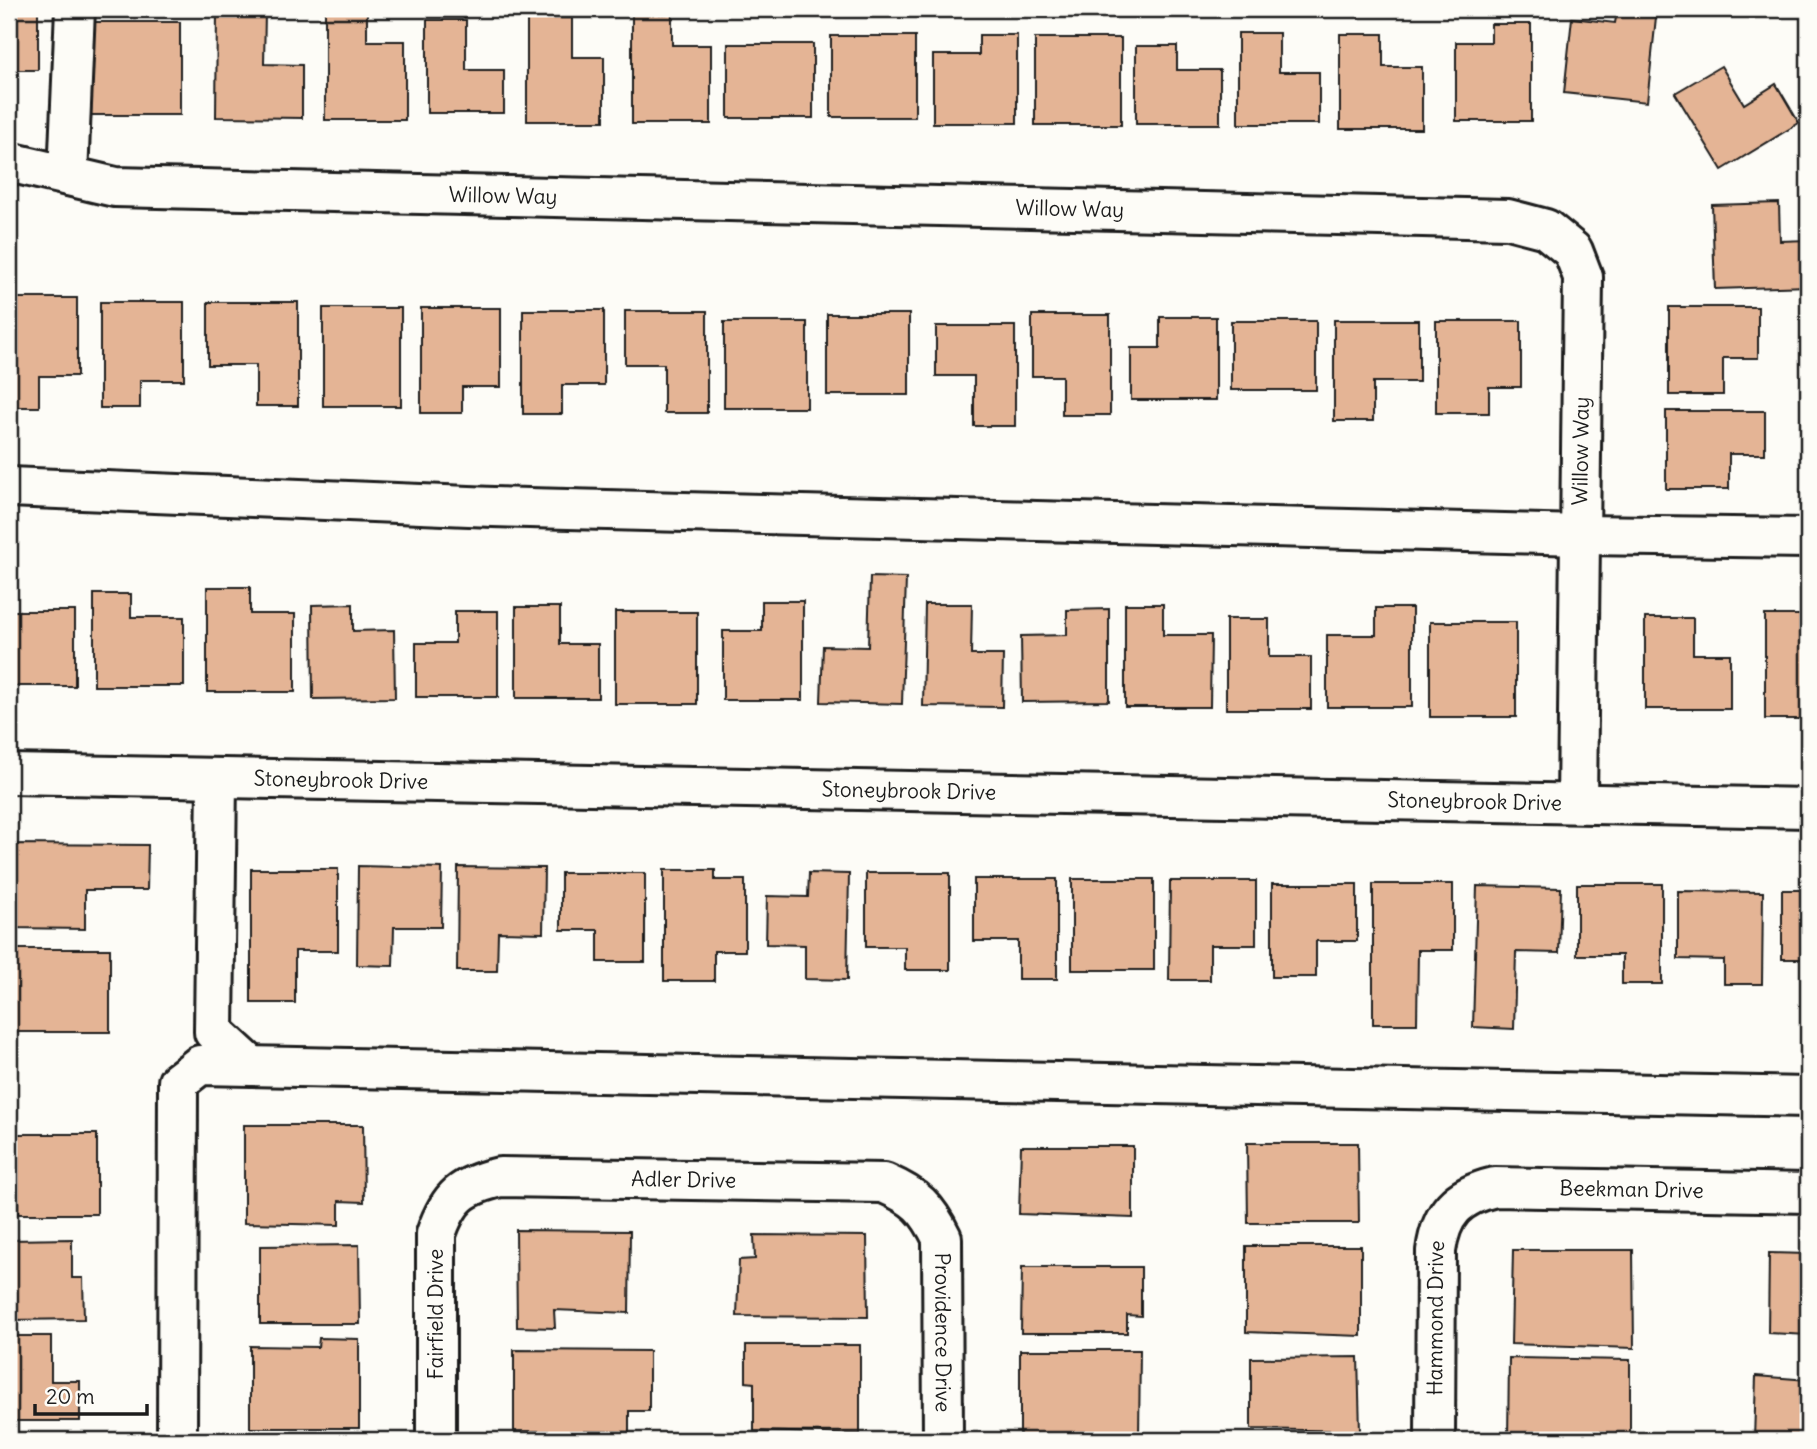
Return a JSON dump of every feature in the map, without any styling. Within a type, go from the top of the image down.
[{"type":"street","points":[[68,176],[75,9]]},
{"type":"street","name":"Willow Way","points":[[9,162],[115,187],[1508,219],[1546,229],[1573,251],[1583,277],[1577,802]]},
{"type":"street","points":[[9,487],[493,507],[1581,535],[1808,538]]},
{"type":"street","name":"Stoneybrook Drive","points":[[9,774],[1808,808]]},
{"type":"street","points":[[217,778],[214,1032],[250,1065]]},
{"type":"street","points":[[177,1440],[178,1082],[200,1065],[1808,1097]]},
{"type":"street","name":"Adler Drive","points":[[458,1194],[477,1182],[500,1177],[884,1183],[910,1194]]},
{"type":"street","name":"Beekman Drive","points":[[1460,1201],[1476,1191],[1495,1187],[1808,1193]]},
{"type":"street","name":"Fairfield Drive","points":[[436,1440],[436,1234],[444,1212],[458,1194]]},
{"type":"street","name":"Providence Drive","points":[[910,1194],[930,1214],[942,1238],[943,1440]]},
{"type":"street","name":"Hammond Drive","points":[[1435,1440],[1436,1251],[1439,1233],[1447,1215],[1460,1201]]},
{"type":"building","points":[[9,9],[38,9],[38,70],[9,70]]},
{"type":"building","points":[[325,9],[367,9],[367,41],[405,41],[405,120],[325,120]]},
{"type":"building","points":[[217,11],[265,12],[264,64],[302,65],[302,118],[216,117]]},
{"type":"building","points":[[1617,12],[1656,17],[1647,102],[1564,93],[1572,18],[1615,23]]},
{"type":"building","points":[[632,14],[672,14],[672,45],[711,45],[711,124],[632,124]]},
{"type":"building","points":[[527,18],[572,18],[572,57],[604,57],[604,121],[527,121]]},
{"type":"building","points":[[427,20],[466,20],[466,70],[504,70],[504,113],[427,113]]},
{"type":"building","points":[[89,22],[180,22],[180,115],[89,115]]},
{"type":"building","points":[[1491,24],[1531,24],[1531,121],[1456,121],[1456,42],[1491,42]]},
{"type":"building","points":[[1238,33],[1279,33],[1279,72],[1319,72],[1319,124],[1238,124]]},
{"type":"building","points":[[1340,34],[1383,34],[1383,67],[1422,67],[1422,129],[1340,129]]},
{"type":"building","points":[[979,35],[1017,35],[1017,123],[933,123],[933,55],[979,55]]},
{"type":"building","points":[[831,36],[915,36],[915,117],[831,117]]},
{"type":"building","points":[[1035,38],[1121,38],[1121,125],[1035,125]]},
{"type":"building","points":[[728,44],[813,44],[813,118],[728,118]]},
{"type":"building","points":[[1136,46],[1177,46],[1177,70],[1220,70],[1220,124],[1136,124]]},
{"type":"building","points":[[1721,66],[1744,104],[1776,84],[1799,123],[1722,170],[1675,93]]},
{"type":"building","points":[[1779,203],[1780,241],[1808,240],[1808,286],[1715,289],[1712,205]]},
{"type":"building","points":[[9,298],[77,298],[77,376],[39,376],[39,407],[9,407]]},
{"type":"building","points":[[100,302],[184,302],[184,380],[140,380],[140,408],[100,408]]},
{"type":"building","points":[[208,302],[298,302],[298,406],[256,406],[256,365],[208,365]]},
{"type":"building","points":[[1669,307],[1758,307],[1758,358],[1723,358],[1723,395],[1669,395]]},
{"type":"building","points":[[323,308],[401,308],[401,406],[323,406]]},
{"type":"building","points":[[421,308],[501,308],[501,387],[462,387],[462,413],[421,413]]},
{"type":"building","points":[[523,310],[604,310],[604,385],[562,385],[562,414],[523,414]]},
{"type":"building","points":[[625,311],[707,311],[707,413],[664,413],[664,364],[625,364]]},
{"type":"building","points":[[827,314],[909,314],[909,395],[827,395]]},
{"type":"building","points":[[1032,315],[1110,315],[1110,415],[1062,415],[1062,376],[1032,376]]},
{"type":"building","points":[[1160,317],[1216,317],[1216,400],[1131,400],[1131,348],[1160,348]]},
{"type":"building","points":[[1334,320],[1419,320],[1419,382],[1373,382],[1373,421],[1334,421]]},
{"type":"building","points":[[1231,321],[1316,321],[1316,390],[1231,390]]},
{"type":"building","points":[[1436,321],[1521,321],[1521,387],[1489,387],[1489,413],[1436,413]]},
{"type":"building","points":[[724,322],[807,322],[807,408],[724,408]]},
{"type":"building","points":[[936,326],[1015,326],[1015,426],[974,426],[974,376],[936,376]]},
{"type":"building","points":[[1666,411],[1765,411],[1765,454],[1729,454],[1729,489],[1666,489]]},
{"type":"building","points":[[870,577],[906,578],[902,704],[821,702],[823,646],[868,647]]},
{"type":"building","points":[[207,587],[250,587],[250,614],[295,614],[295,692],[207,692]]},
{"type":"building","points":[[94,594],[131,594],[131,617],[184,617],[184,686],[94,686]]},
{"type":"building","points":[[762,601],[803,601],[803,700],[723,700],[723,631],[762,631]]},
{"type":"building","points":[[353,604],[353,631],[394,630],[395,698],[313,699],[312,605]]},
{"type":"building","points":[[925,604],[972,604],[971,655],[1003,655],[1002,707],[923,706]]},
{"type":"building","points":[[1125,604],[1163,604],[1163,635],[1211,635],[1210,707],[1125,707]]},
{"type":"building","points":[[516,607],[560,607],[560,644],[598,644],[598,698],[516,698]]},
{"type":"building","points":[[1376,608],[1412,608],[1412,707],[1327,707],[1327,635],[1376,635]]},
{"type":"building","points":[[1109,609],[1109,701],[1022,702],[1021,636],[1067,635],[1067,610]]},
{"type":"building","points":[[9,611],[75,611],[75,686],[9,686]]},
{"type":"building","points":[[455,611],[498,611],[498,697],[416,697],[416,643],[455,643]]},
{"type":"building","points":[[615,612],[697,612],[697,704],[615,704]]},
{"type":"building","points":[[1765,615],[1808,615],[1808,719],[1765,719]]},
{"type":"building","points":[[1645,618],[1693,618],[1693,654],[1730,654],[1730,709],[1645,709]]},
{"type":"building","points":[[1226,619],[1269,619],[1269,657],[1311,657],[1311,709],[1226,709]]},
{"type":"building","points":[[1430,622],[1516,622],[1516,717],[1430,717]]},
{"type":"building","points":[[9,844],[148,845],[147,890],[85,890],[85,929],[9,928]]},
{"type":"building","points":[[358,866],[442,868],[441,927],[394,927],[393,966],[357,965]]},
{"type":"building","points":[[458,867],[544,868],[543,933],[498,932],[497,971],[457,971]]},
{"type":"building","points":[[251,869],[338,869],[338,951],[295,951],[295,1003],[251,1003]]},
{"type":"building","points":[[664,870],[715,870],[715,880],[745,880],[745,951],[714,951],[714,981],[664,981]]},
{"type":"building","points":[[561,873],[645,873],[645,962],[598,962],[598,930],[561,930]]},
{"type":"building","points":[[809,873],[849,874],[847,980],[805,979],[805,945],[766,944],[767,896],[808,897]]},
{"type":"building","points":[[866,873],[950,873],[950,970],[905,970],[905,947],[866,947]]},
{"type":"building","points":[[974,879],[1057,879],[1057,979],[1018,979],[1018,941],[974,941]]},
{"type":"building","points":[[1072,879],[1154,879],[1154,970],[1072,970]]},
{"type":"building","points":[[1170,881],[1256,881],[1256,945],[1210,945],[1210,980],[1169,980]]},
{"type":"building","points":[[1272,884],[1357,884],[1357,941],[1316,941],[1316,977],[1272,977]]},
{"type":"building","points":[[1373,884],[1453,884],[1453,950],[1418,950],[1417,1024],[1373,1024]]},
{"type":"building","points":[[1577,884],[1662,884],[1662,984],[1622,984],[1622,955],[1577,955]]},
{"type":"building","points":[[1477,886],[1561,888],[1559,953],[1516,952],[1514,1029],[1473,1027]]},
{"type":"building","points":[[1782,890],[1808,890],[1808,959],[1782,959]]},
{"type":"building","points":[[1678,891],[1763,892],[1762,984],[1724,984],[1724,960],[1678,959]]},
{"type":"building","points":[[9,949],[110,949],[110,1032],[9,1032]]},
{"type":"building","points":[[244,1125],[363,1125],[364,1202],[339,1201],[339,1225],[244,1223]]},
{"type":"building","points":[[9,1134],[97,1134],[97,1214],[18,1214],[18,1199],[9,1199]]},
{"type":"building","points":[[1247,1143],[1358,1143],[1359,1223],[1248,1223]]},
{"type":"building","points":[[1021,1146],[1133,1146],[1133,1218],[1019,1214]]},
{"type":"building","points":[[516,1230],[630,1231],[629,1313],[554,1310],[555,1328],[517,1327]]},
{"type":"building","points":[[754,1235],[867,1236],[868,1317],[737,1316],[739,1260],[755,1259]]},
{"type":"building","points":[[72,1239],[72,1278],[83,1278],[84,1319],[9,1320],[9,1240]]},
{"type":"building","points":[[359,1245],[360,1324],[260,1324],[260,1246]]},
{"type":"building","points":[[1246,1246],[1361,1246],[1361,1336],[1246,1332]]},
{"type":"building","points":[[1513,1250],[1633,1250],[1634,1348],[1511,1344]]},
{"type":"building","points":[[1769,1253],[1808,1254],[1808,1335],[1768,1333]]},
{"type":"building","points":[[1022,1267],[1141,1267],[1141,1316],[1127,1315],[1127,1333],[1021,1333]]},
{"type":"building","points":[[9,1336],[51,1336],[51,1381],[80,1381],[80,1421],[9,1421]]},
{"type":"building","points":[[319,1338],[359,1339],[359,1428],[250,1428],[250,1346],[318,1347]]},
{"type":"building","points":[[746,1345],[860,1345],[860,1434],[754,1431],[754,1383],[746,1382]]},
{"type":"building","points":[[514,1350],[649,1351],[649,1411],[629,1411],[629,1432],[514,1431]]},
{"type":"building","points":[[1020,1350],[1140,1350],[1139,1437],[1020,1437]]},
{"type":"building","points":[[1358,1357],[1360,1431],[1251,1429],[1251,1358]]},
{"type":"building","points":[[1509,1358],[1630,1360],[1630,1440],[1508,1440]]},
{"type":"building","points":[[1756,1376],[1808,1380],[1808,1440],[1754,1440]]},
{"type":"building","points":[[96,1439],[96,1440],[9,1440]]}]
